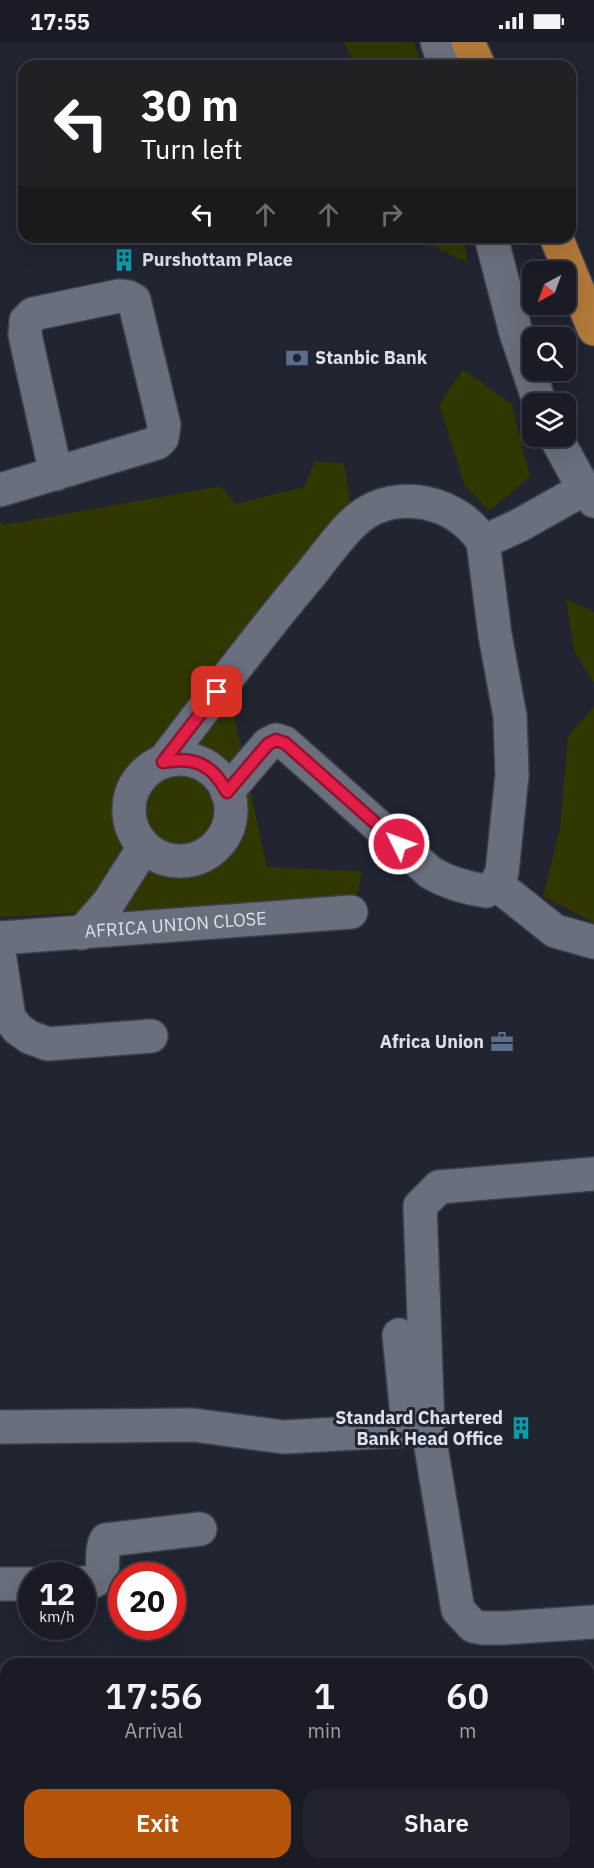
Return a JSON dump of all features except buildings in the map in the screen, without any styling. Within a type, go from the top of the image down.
[{"type":"highway","points":[[468,42],[476,60]]},
{"type":"highway","points":[[558,243],[594,329]]},
{"type":"street","points":[[437,42],[443,60]]},
{"type":"street","points":[[493,243],[516,333],[536,393]]},
{"type":"street","points":[[0,490],[56,474],[157,443],[162,438],[164,425],[159,402],[134,300],[128,297],[119,296],[33,314],[26,321],[25,335],[56,474]]},
{"type":"street","points":[[483,542],[589,495],[561,447]]},
{"type":"street","points":[[163,762],[285,604],[360,517],[385,504],[397,501],[427,503],[449,511],[475,528],[483,542],[495,635],[510,716],[512,775],[502,872],[496,884],[486,891],[471,889],[445,881],[431,873],[285,743],[276,740],[268,744],[227,792]]},
{"type":"street","points":[[178,759],[194,761],[208,768],[220,778],[227,792],[231,804],[228,829],[214,849],[197,858],[179,861],[154,854],[144,847],[135,835],[130,821],[129,806],[132,792],[139,779],[150,769],[163,762],[178,759]]},
{"type":"street","points":[[82,933],[109,902],[144,847]]},
{"type":"street","points":[[496,884],[555,931],[594,942]]},
{"type":"street","name":"AFRICA UNION CLOSE","points":[[0,939],[351,912]]},
{"type":"street","points":[[0,959],[9,1018],[29,1037],[48,1044],[151,1036]]},
{"type":"street","points":[[418,1429],[420,1206],[439,1187],[594,1174]]},
{"type":"street","points":[[399,1335],[458,1610],[473,1626],[494,1628],[594,1622]]},
{"type":"street","points":[[0,1427],[193,1425],[284,1437],[418,1429]]},
{"type":"street","points":[[96,1579],[103,1570],[103,1546],[106,1540],[200,1529]]},
{"type":"street","points":[[0,1584],[18,1584]]},
{"type":"green space","points":[[344,42],[414,42],[420,60],[352,60]]},
{"type":"green space","points":[[425,243],[465,243],[468,263]]},
{"type":"green space","points":[[463,369],[512,405],[530,477],[489,511],[465,486],[439,404]]},
{"type":"green space","points":[[315,461],[344,463],[351,506],[221,655],[267,867],[362,871],[357,899],[0,917],[0,521],[3,525],[221,486],[235,504],[304,487]]},
{"type":"green space","points":[[566,599],[594,612],[594,683],[574,651]]},
{"type":"green space","points":[[594,707],[594,923],[543,896],[560,828],[568,736]]},
{"type":"place","name":"Purshottam Place","points":[[124,260]]},
{"type":"place","name":"Stanbic Bank","points":[[297,358]]},
{"type":"place","name":"Africa Union","points":[[502,1042]]},
{"type":"place","name":"Standard Chartered Bank Head Office","points":[[521,1428]]},
{"type":"route","points":[[217,692],[163,762],[178,759],[194,761],[208,768],[220,778],[227,792],[268,744],[276,740],[285,743],[399,844]]}]
